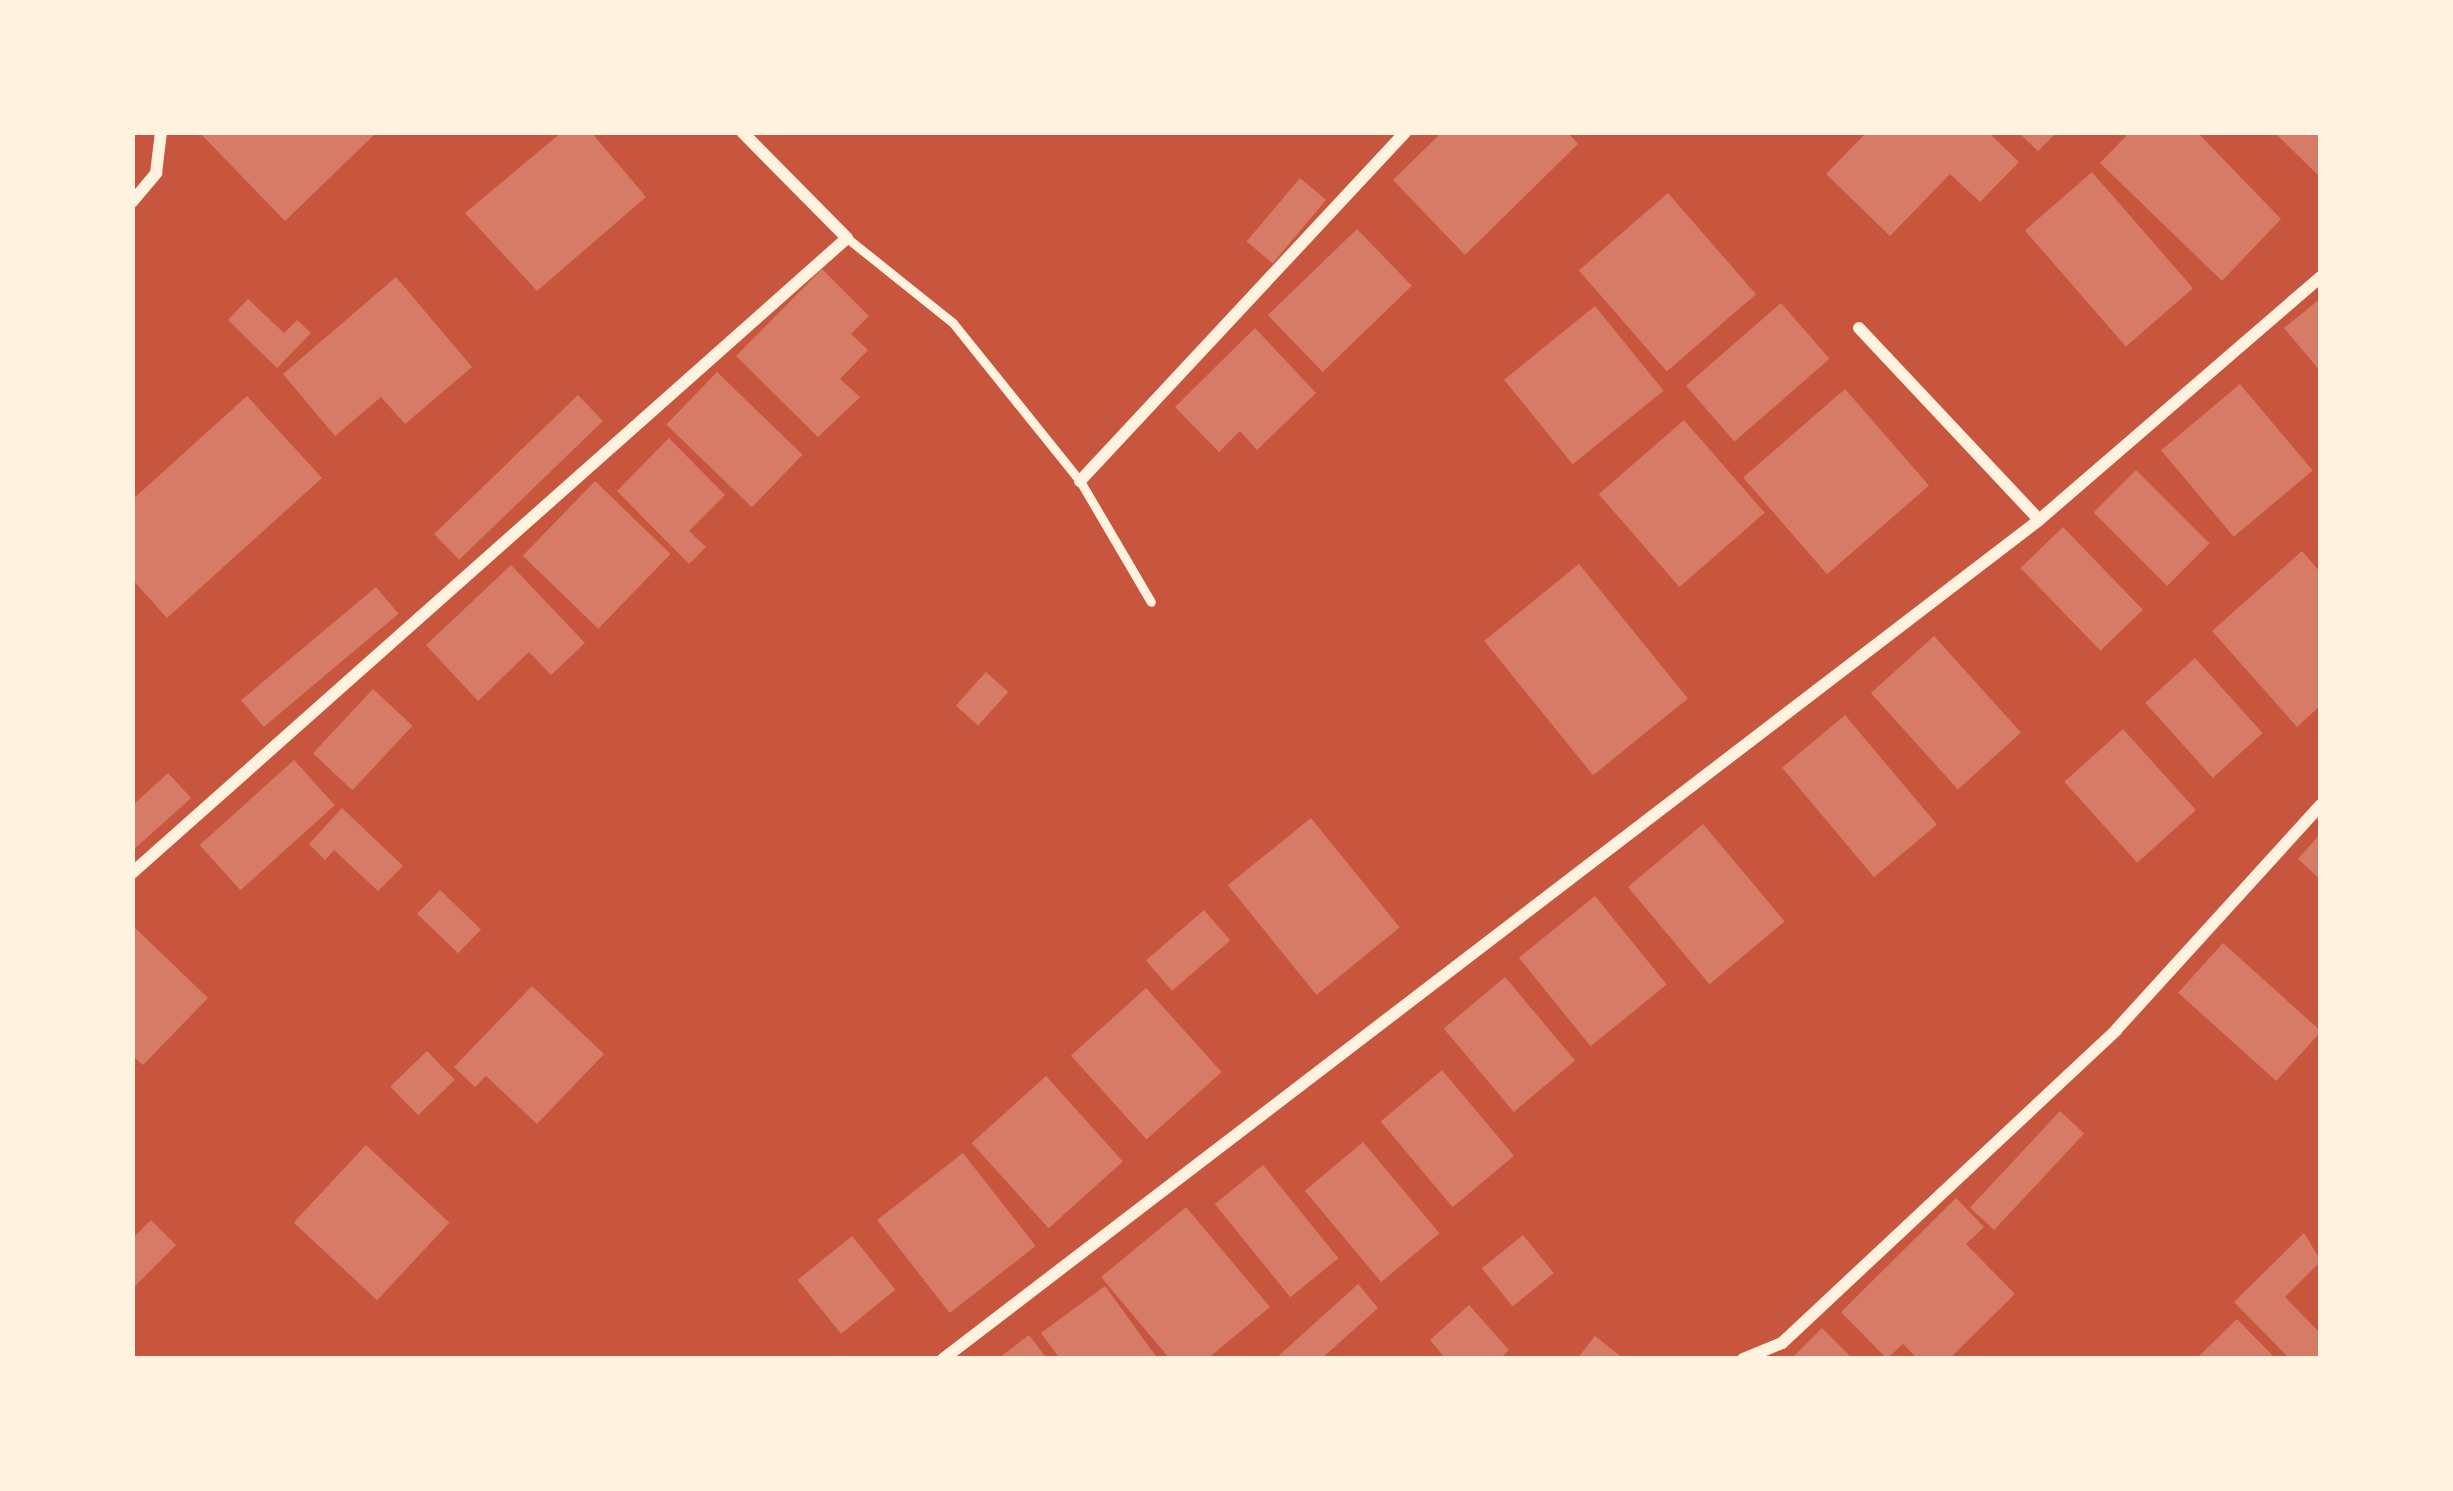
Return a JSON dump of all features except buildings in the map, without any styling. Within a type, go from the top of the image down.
[{"type":"street","points":[[132,202],[156,173],[161,132]]},
{"type":"street","points":[[132,873],[847,238],[742,132]]},
{"type":"street","points":[[1080,482],[1406,132]]},
{"type":"street","points":[[944,1359],[2039,520],[2321,277]]},
{"type":"street","points":[[1859,328],[2039,520]]},
{"type":"street","points":[[1743,1359],[1782,1343],[2116,1030],[2321,805]]},
{"type":"lane","points":[[847,238],[953,323],[1080,482],[1151,602]]}]
